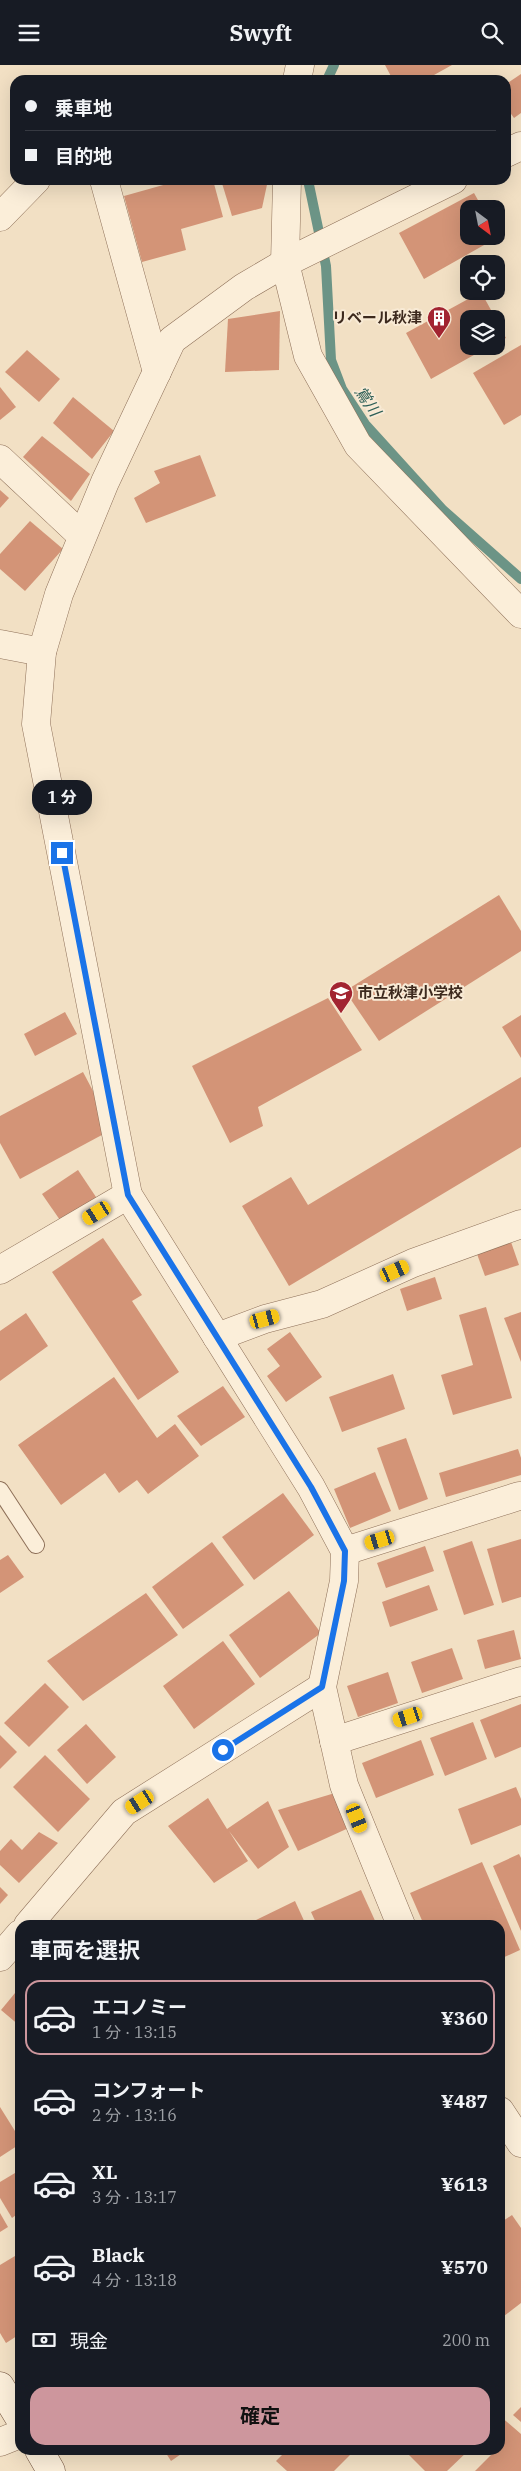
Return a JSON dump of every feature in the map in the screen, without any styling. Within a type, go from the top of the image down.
[{"type":"street","points":[[0,217],[31,185]]},
{"type":"street","points":[[105,185],[157,372]]},
{"type":"street","points":[[287,185],[294,259],[308,356],[358,445],[521,614]]},
{"type":"street","points":[[399,1920],[344,1785],[322,1687],[344,1581],[345,1551],[311,1487],[128,1195],[36,723],[42,652],[59,594],[105,482],[172,341],[244,287],[294,259],[443,185]]},
{"type":"street","points":[[0,459],[82,536]]},
{"type":"street","points":[[0,644],[42,652]]},
{"type":"street","points":[[0,1270],[128,1195]]},
{"type":"street","points":[[216,1337],[265,1319],[322,1304],[413,1263],[521,1224]]},
{"type":"street","points":[[345,1551],[519,1496]]},
{"type":"street","points":[[334,1741],[521,1681]]},
{"type":"street","points":[[32,1920],[124,1812],[322,1687]]},
{"type":"street","points":[[0,1957],[15,1940]]},
{"type":"street","points":[[505,2119],[521,2143]]},
{"type":"street","points":[[0,2386],[15,2411]]},
{"type":"street","points":[[0,2442],[15,2436]]},
{"type":"street","points":[[42,2455],[51,2471]]},
{"type":"lane","points":[[0,1490],[36,1545]]},
{"type":"building","points":[[385,65],[452,65],[434,75],[390,75]]},
{"type":"building","points":[[521,74],[521,113],[514,118],[511,114],[511,81]]},
{"type":"building","points":[[163,185],[214,185],[223,217],[181,229],[186,250],[142,262],[124,196]]},
{"type":"building","points":[[223,185],[267,185],[262,208],[232,216]]},
{"type":"building","points":[[474,193],[478,200],[461,200]]},
{"type":"building","points":[[460,200],[460,245],[484,245],[466,255],[460,255],[460,259],[424,279],[399,233]]},
{"type":"building","name":"リベール秋津","points":[[466,300],[485,300],[491,310],[460,310],[460,355],[474,355],[431,379],[406,333]]},
{"type":"building","points":[[280,311],[279,370],[225,372],[228,319]]},
{"type":"building","points":[[521,345],[521,415],[504,425],[473,373]]},
{"type":"building","points":[[27,350],[60,379],[39,402],[5,372]]},
{"type":"building","points":[[0,387],[16,407],[0,420]]},
{"type":"building","points":[[73,397],[114,431],[92,459],[53,423]]},
{"type":"building","points":[[42,436],[90,474],[71,501],[23,457]]},
{"type":"building","points":[[200,455],[216,496],[146,523],[134,498],[160,483],[154,471]]},
{"type":"building","points":[[0,490],[9,498],[0,508]]},
{"type":"building","points":[[30,521],[63,549],[25,591],[0,569],[0,554]]},
{"type":"building","points":[[499,895],[521,931],[521,951],[379,1041],[345,991]]},
{"type":"building","points":[[328,998],[362,1050],[258,1107],[263,1126],[230,1143],[192,1066]]},
{"type":"building","points":[[65,1012],[77,1034],[35,1056],[24,1034]]},
{"type":"building","points":[[521,1015],[521,1058],[502,1027]]},
{"type":"building","points":[[83,1072],[113,1129],[20,1179],[0,1143],[0,1116]]},
{"type":"building","points":[[521,1077],[521,1147],[289,1286],[242,1206],[291,1177],[308,1205]]},
{"type":"building","points":[[78,1170],[98,1200],[62,1223],[42,1194]]},
{"type":"building","points":[[103,1238],[142,1295],[132,1301],[179,1372],[138,1400],[52,1272]]},
{"type":"building","points":[[511,1242],[519,1265],[485,1276],[477,1254]]},
{"type":"building","points":[[435,1277],[442,1299],[407,1311],[400,1289]]},
{"type":"building","points":[[486,1307],[512,1398],[453,1415],[441,1375],[473,1365],[459,1315]]},
{"type":"building","points":[[521,1312],[521,1362],[504,1318]]},
{"type":"building","points":[[26,1313],[48,1346],[0,1381],[0,1331]]},
{"type":"building","points":[[290,1332],[322,1377],[286,1402],[267,1376],[280,1366],[267,1349]]},
{"type":"building","points":[[393,1374],[405,1409],[342,1432],[329,1397]]},
{"type":"building","points":[[114,1377],[157,1438],[175,1424],[199,1456],[148,1494],[137,1480],[119,1493],[105,1473],[61,1505],[18,1445]]},
{"type":"building","points":[[223,1386],[245,1417],[201,1446],[177,1416]]},
{"type":"building","points":[[406,1438],[428,1499],[399,1510],[377,1448]]},
{"type":"building","points":[[518,1449],[521,1458],[521,1475],[446,1497],[439,1473]]},
{"type":"building","points":[[375,1472],[391,1511],[350,1528],[334,1489]]},
{"type":"building","points":[[283,1493],[314,1535],[254,1580],[222,1537]]},
{"type":"building","points":[[521,1539],[521,1597],[502,1603],[487,1549]]},
{"type":"building","points":[[472,1541],[494,1605],[464,1615],[443,1551]]},
{"type":"building","points":[[212,1542],[244,1585],[183,1629],[152,1587]]},
{"type":"building","points":[[425,1546],[434,1571],[386,1588],[377,1563]]},
{"type":"building","points":[[8,1555],[24,1577],[0,1593],[0,1560]]},
{"type":"building","points":[[429,1585],[438,1610],[390,1627],[382,1602]]},
{"type":"building","points":[[289,1591],[321,1633],[260,1678],[229,1635]]},
{"type":"building","points":[[146,1593],[178,1635],[83,1701],[47,1661]]},
{"type":"building","points":[[514,1630],[521,1659],[485,1669],[477,1640]]},
{"type":"building","points":[[223,1641],[255,1684],[194,1729],[163,1686]]},
{"type":"building","points":[[452,1648],[463,1679],[422,1693],[411,1662]]},
{"type":"building","points":[[388,1672],[398,1703],[358,1717],[347,1686]]},
{"type":"building","points":[[45,1683],[69,1707],[29,1747],[4,1723]]},
{"type":"building","points":[[521,1704],[521,1747],[495,1758],[480,1720]]},
{"type":"building","points":[[473,1722],[487,1759],[445,1776],[430,1738]]},
{"type":"building","points":[[86,1724],[116,1757],[87,1784],[57,1750]]},
{"type":"building","points":[[0,1735],[17,1752],[0,1769]]},
{"type":"building","points":[[421,1740],[434,1775],[376,1798],[362,1763]]},
{"type":"building","points":[[45,1755],[90,1799],[58,1832],[13,1787]]},
{"type":"building","points":[[516,1787],[521,1799],[521,1825],[471,1845],[458,1809]]},
{"type":"building","points":[[335,1793],[353,1826],[298,1851],[278,1810]]},
{"type":"building","points":[[208,1798],[227,1829],[268,1801],[289,1847],[258,1869],[229,1831],[248,1861],[214,1883],[168,1826]]},
{"type":"building","points":[[39,1832],[58,1843],[19,1883],[0,1865],[0,1851],[11,1839],[22,1850]]},
{"type":"building","points":[[519,1854],[521,1858],[521,1931],[493,1866]]},
{"type":"building","points":[[482,1862],[520,1950],[505,1957],[505,1920],[422,1920],[410,1893]]},
{"type":"building","points":[[0,1887],[8,1895],[0,1904]]},
{"type":"building","points":[[361,1890],[375,1920],[315,1920],[311,1912]]},
{"type":"building","points":[[295,1901],[304,1920],[256,1920]]},
{"type":"building","points":[[15,1993],[15,2022],[1,2010]]},
{"type":"building","points":[[0,2107],[15,2131],[15,2147],[0,2157]]},
{"type":"building","points":[[15,2173],[15,2216],[12,2218],[0,2198],[0,2182]]},
{"type":"building","points":[[0,2213],[8,2227],[0,2232]]},
{"type":"building","points":[[512,2215],[521,2228],[521,2303],[505,2315],[505,2220]]},
{"type":"building","points":[[15,2256],[15,2337],[6,2343],[0,2333],[0,2265]]},
{"type":"building","points":[[521,2407],[521,2422],[513,2415]]},
{"type":"building","points":[[505,2420],[521,2434],[521,2471],[475,2471],[491,2455],[505,2455]]},
{"type":"building","points":[[167,2455],[180,2455],[171,2461]]},
{"type":"building","points":[[282,2455],[350,2455],[334,2471],[287,2471],[276,2461]]},
{"type":"building","points":[[409,2455],[464,2455],[447,2471],[425,2471]]},
{"type":"waterway","name":"鴬川","points":[[329,75],[334,65]]},
{"type":"waterway","name":"鴬川","points":[[309,185],[326,266],[331,360],[342,389],[365,424],[443,510],[521,579]]},
{"type":"place","name":"リベール秋津","points":[[439,339]]},
{"type":"place","name":"市立秋津小学校","points":[[341,1014]]},
{"type":"route","points":[[62,853],[128,1195],[311,1487],[345,1551],[344,1581],[322,1687],[223,1750]]}]
